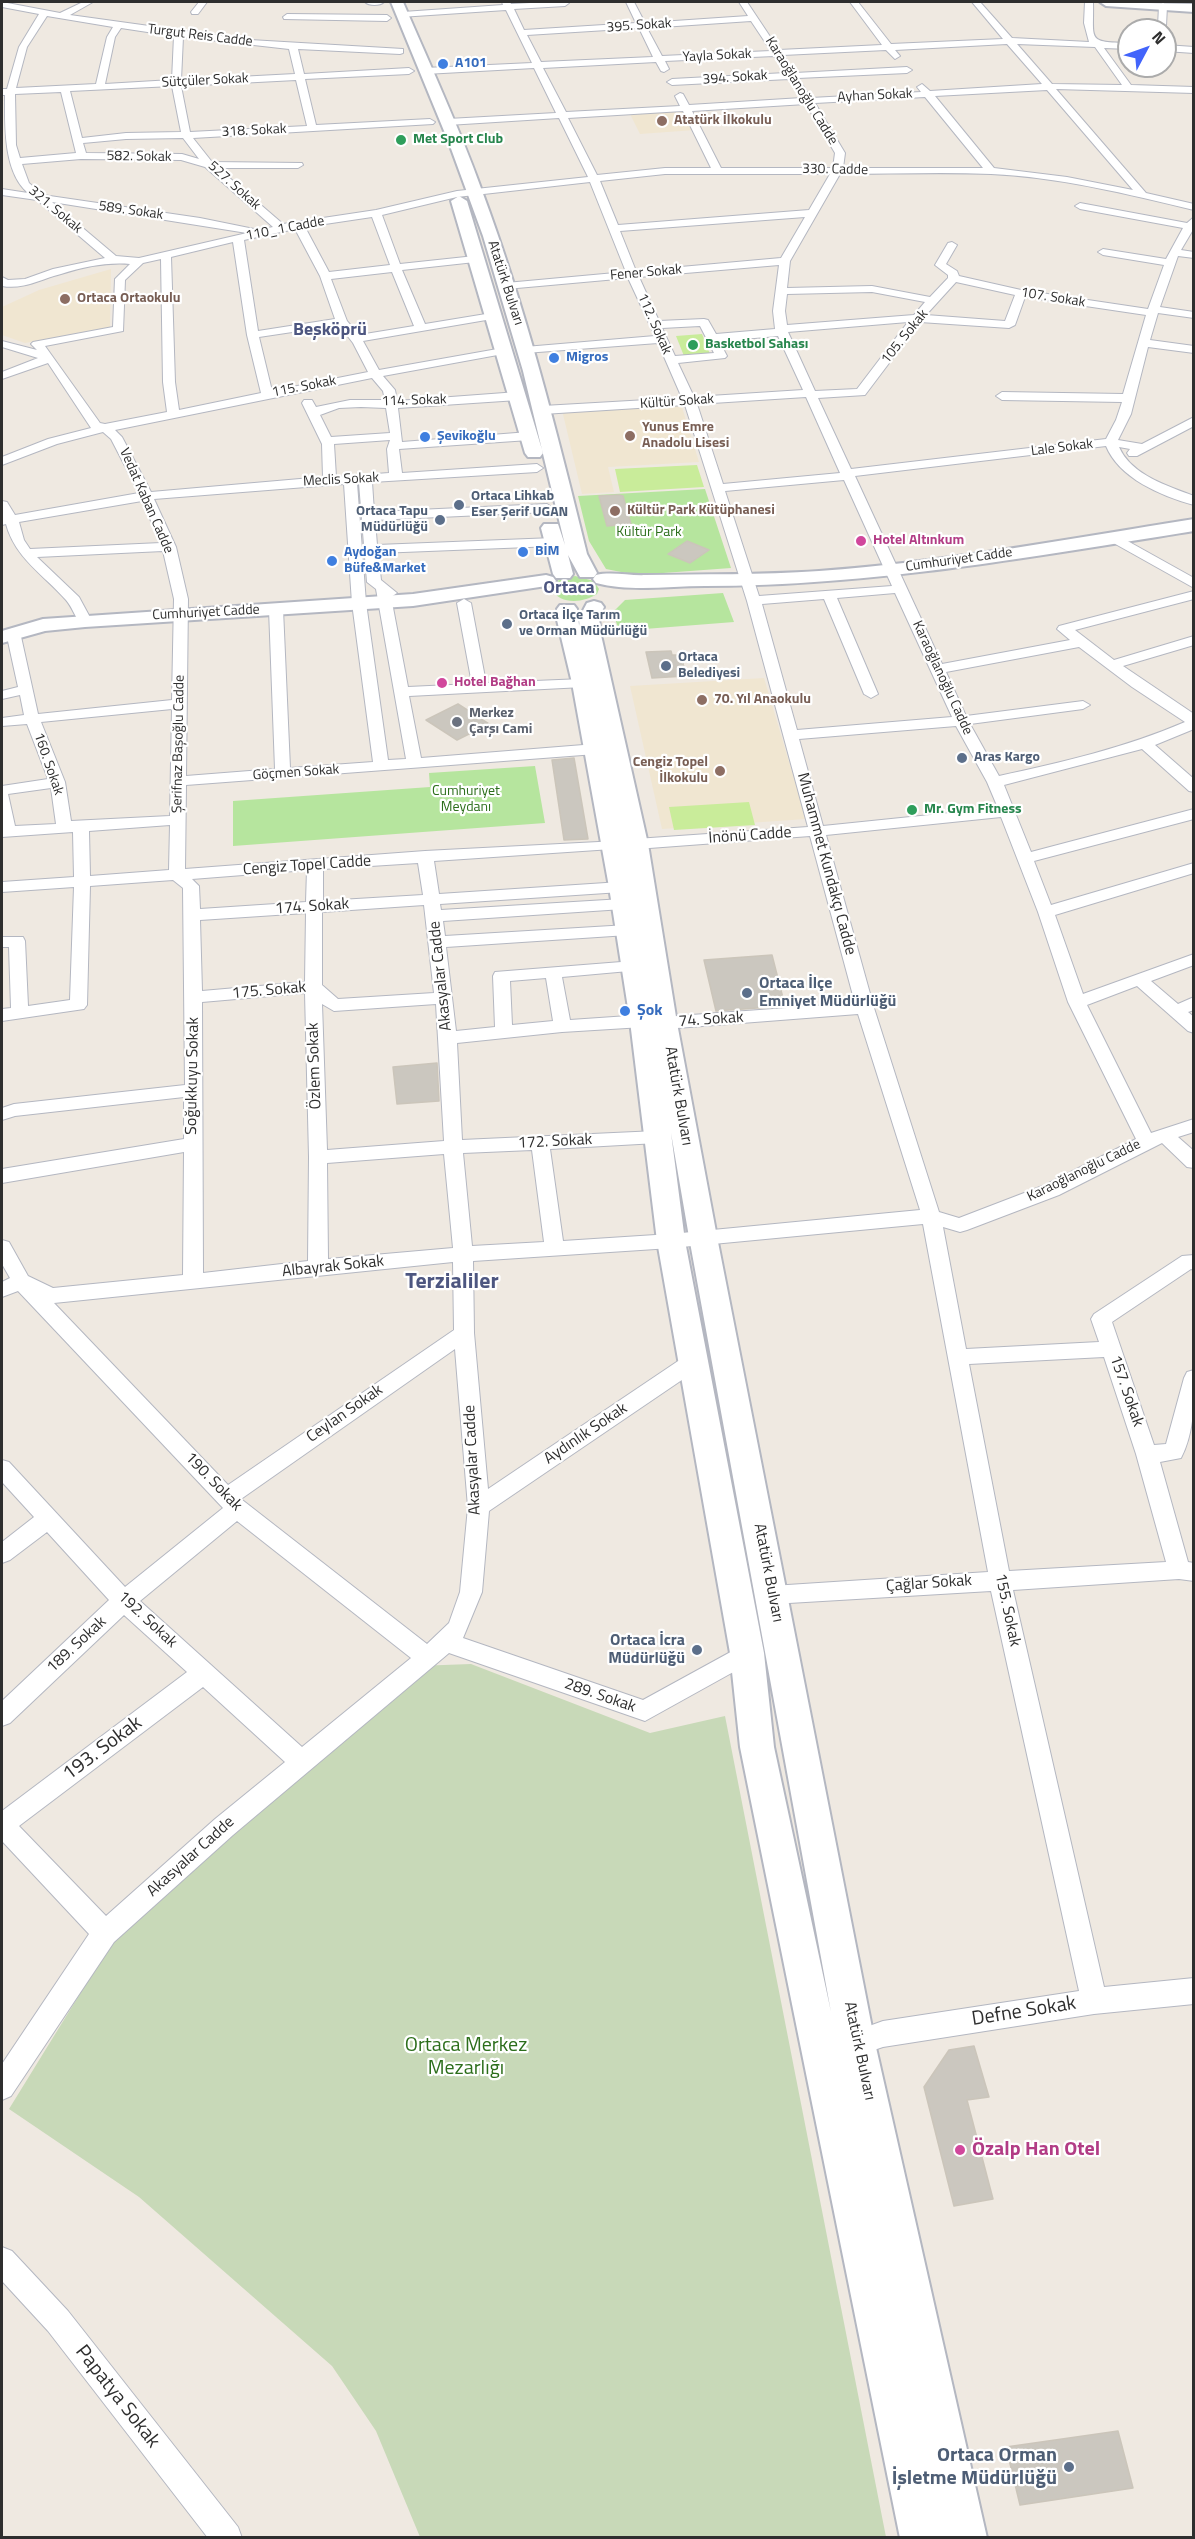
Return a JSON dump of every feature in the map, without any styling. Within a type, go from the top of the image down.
[{"type":"main road","points":[[380,2],[411,76]]},
{"type":"main road","name":"Atatürk Bulvarı","points":[[397,2],[475,192],[506,286],[543,410],[577,554],[653,1022],[703,1237],[856,2043],[965,2538]]},
{"type":"main road","points":[[1106,2],[1194,8]]},
{"type":"main road","name":"Atatürk Bulvarı","points":[[455,189],[518,396],[547,508],[554,542],[554,577],[540,593],[584,595]]},
{"type":"main road","name":"Cumhuriyet Cadde","points":[[7,634],[44,625],[85,621],[359,603],[383,594],[435,604],[464,603],[694,588],[724,581],[892,570],[1194,525]]},
{"type":"main road","name":"Cumhuriyet Cadde","points":[[413,600],[435,595],[514,588],[554,577],[584,595]]},
{"type":"main road","name":"Atatürk Bulvarı","points":[[584,595],[567,620],[595,744],[624,844],[624,907],[634,966],[653,1022],[657,1137],[671,1241],[747,1653],[760,1759],[922,2538]]},
{"type":"street","points":[[63,15],[89,2]]},
{"type":"street","points":[[195,12],[203,2]]},
{"type":"street","points":[[369,2],[380,2]]},
{"type":"street","points":[[630,2],[658,60],[686,106],[717,170]]},
{"type":"street","name":"Karaoğlanoğlu Cadde","points":[[671,1241],[931,1216],[960,1225],[1052,1190],[1146,1142],[1077,1002],[1046,912],[995,782],[961,722],[781,331],[779,310],[785,261],[838,169],[840,153],[778,53],[743,2]]},
{"type":"street","points":[[854,2],[991,171]]},
{"type":"street","points":[[976,2],[1142,195]]},
{"type":"street","points":[[1089,2],[1088,23],[1091,39],[1098,45],[1128,87]]},
{"type":"street","points":[[403,15],[508,4],[565,3]]},
{"type":"street","name":"112. Sokak","points":[[508,4],[594,179],[632,274],[690,401],[717,488]]},
{"type":"street","name":"Turgut Reis Cadde","points":[[2,5],[179,35],[352,51],[394,35]]},
{"type":"street","name":"321. Sokak","points":[[44,13],[23,47],[6,92],[7,146],[16,161],[24,184],[113,259]]},
{"type":"street","points":[[290,13],[394,35]]},
{"type":"street","name":"395. Sokak","points":[[524,33],[755,18]]},
{"type":"street","points":[[100,87],[111,37],[119,25]]},
{"type":"street","name":"527. Sokak","points":[[179,35],[176,83],[186,135],[209,165],[281,228]]},
{"type":"street","name":"Yayla Sokak","points":[[425,71],[1008,41],[1117,46]]},
{"type":"street","points":[[293,46],[312,128]]},
{"type":"street","points":[[1177,49],[1194,50]]},
{"type":"street","name":"394. Sokak","points":[[672,82],[907,70]]},
{"type":"street","name":"Sütçüler Sokak","points":[[6,92],[301,77],[411,76]]},
{"type":"street","name":"Ayhan Sokak","points":[[448,122],[686,106],[1049,87],[1194,90]]},
{"type":"street","points":[[65,89],[81,156]]},
{"type":"street","name":"318. Sokak","points":[[77,141],[126,136],[430,122]]},
{"type":"street","name":"582. Sokak","points":[[16,161],[81,156],[182,157],[209,165],[298,165]]},
{"type":"street","name":"330. Cadde","points":[[455,189],[475,192],[665,171],[838,169],[991,171],[1034,174],[1194,207]]},
{"type":"street","name":"110_1 Cadde","points":[[2,280],[6,284],[27,282],[57,271],[113,259],[139,261],[260,232],[376,213],[455,189]]},
{"type":"street","name":"589. Sokak","points":[[2,192],[260,232]]},
{"type":"street","points":[[1080,206],[1191,223]]},
{"type":"street","points":[[376,213],[421,328]]},
{"type":"street","points":[[615,228],[812,213]]},
{"type":"street","name":"Lale Sokak","points":[[717,488],[1112,448],[1122,427],[1153,311],[1173,258],[1191,223]]},
{"type":"street","points":[[298,225],[325,276],[342,321],[375,374],[388,390],[395,441],[396,477]]},
{"type":"street","points":[[238,238],[253,335],[267,394]]},
{"type":"street","points":[[952,245],[940,265],[953,273],[954,278]]},
{"type":"street","points":[[1102,252],[1173,258],[1194,255]]},
{"type":"street","points":[[166,254],[169,382],[173,414]]},
{"type":"street","points":[[325,276],[475,260]]},
{"type":"street","points":[[50,358],[37,344],[119,329],[120,279],[139,261]]},
{"type":"street","name":"Fener Sokak","points":[[506,286],[785,261]]},
{"type":"street","name":"107. Sokak","points":[[954,278],[1021,293],[1194,315]]},
{"type":"street","name":"105. Sokak","points":[[811,394],[861,392],[917,318],[954,278]]},
{"type":"street","points":[[782,291],[872,289],[934,301]]},
{"type":"street","points":[[712,338],[917,318],[1009,325],[1021,293]]},
{"type":"street","points":[[355,339],[492,316]]},
{"type":"street","points":[[253,335],[342,321]]},
{"type":"street","points":[[656,325],[704,322],[721,356],[670,360]]},
{"type":"street","points":[[525,350],[662,339]]},
{"type":"street","points":[[1143,343],[1194,350]]},
{"type":"street","points":[[2,344],[50,358]]},
{"type":"street","name":"115. Sokak","points":[[2,460],[60,438],[105,428],[300,387],[503,351]]},
{"type":"street","points":[[2,376],[50,358]]},
{"type":"street","name":"Vedat Kaban Cadde","points":[[50,358],[96,426],[105,428],[116,437],[169,547],[181,599],[182,614]]},
{"type":"street","points":[[300,387],[326,441],[330,481]]},
{"type":"street","name":"Kültür Sokak","points":[[543,410],[811,394]]},
{"type":"street","name":"114. Sokak","points":[[312,414],[321,407],[379,402],[391,405],[518,396]]},
{"type":"street","points":[[1002,396],[1128,398]]},
{"type":"street","points":[[1112,448],[1143,448],[1194,421]]},
{"type":"street","points":[[326,441],[395,441],[529,435]]},
{"type":"street","points":[[1112,448],[1129,470],[1194,501]]},
{"type":"street","name":"Meclis Sokak","points":[[7,521],[146,496],[261,485],[537,468]]},
{"type":"street","points":[[365,479],[374,582],[383,594],[403,692],[413,756]]},
{"type":"street","points":[[350,480],[359,603],[381,767]]},
{"type":"street","name":"Muhammet Kundakçı Cadde","points":[[717,488],[754,601],[865,1008],[931,1216]]},
{"type":"street","points":[[2,504],[7,521],[26,553],[74,600],[85,621]]},
{"type":"street","points":[[368,516],[547,508]]},
{"type":"street","points":[[1115,537],[1194,584]]},
{"type":"street","points":[[371,549],[554,542]]},
{"type":"street","points":[[26,553],[169,547]]},
{"type":"street","points":[[754,601],[900,589]]},
{"type":"street","points":[[829,595],[871,694]]},
{"type":"street","points":[[1194,595],[1064,629],[1194,722]]},
{"type":"street","points":[[464,603],[480,688]]},
{"type":"street","points":[[276,609],[283,774]]},
{"type":"street","name":"Şerifnaz Başoğlu Cadde","points":[[177,875],[182,614]]},
{"type":"street","name":"160. Sokak","points":[[7,634],[26,689],[32,718],[57,782],[64,826],[81,826]]},
{"type":"street","points":[[1112,665],[1194,640]]},
{"type":"street","points":[[938,669],[1084,642]]},
{"type":"street","points":[[403,692],[583,683]]},
{"type":"street","points":[[2,695],[26,689]]},
{"type":"street","points":[[2,722],[180,704]]},
{"type":"street","points":[[791,735],[961,722],[1083,705]]},
{"type":"street","points":[[995,782],[1145,744],[1194,722]]},
{"type":"street","name":"Göçmen Sokak","points":[[179,781],[381,767],[413,756],[595,744]]},
{"type":"street","points":[[1145,744],[1194,788]]},
{"type":"street","points":[[2,790],[57,782]]},
{"type":"street","points":[[2,797],[5,832],[177,819]]},
{"type":"street","name":"İnönü Cadde","points":[[624,844],[816,831],[1007,812]]},
{"type":"street","points":[[1024,859],[1194,814]]},
{"type":"street","points":[[2,1015],[78,1005],[82,880],[81,826]]},
{"type":"street","name":"Cengiz Topel Cadde","points":[[2,887],[624,844]]},
{"type":"street","name":"Akasyalar Cadde","points":[[2,2087],[105,1934],[224,1827],[446,1642],[458,1628],[471,1592],[478,1507],[464,1333],[463,1254],[453,1147],[448,1038],[425,856]]},
{"type":"street","name":"Özlem Sokak","points":[[315,865],[313,987],[318,1157],[318,1267]]},
{"type":"street","points":[[1046,912],[1194,868]]},
{"type":"street","name":"Soğukkuyu Sokak","points":[[177,875],[191,886],[195,997],[192,1143],[193,1283]]},
{"type":"street","name":"174. Sokak","points":[[192,915],[315,907],[624,907]]},
{"type":"street","points":[[437,942],[624,907]]},
{"type":"street","points":[[2,942],[17,941],[20,1012]]},
{"type":"street","points":[[1077,1002],[1194,959]]},
{"type":"street","points":[[504,1034],[500,971],[553,972],[634,966]]},
{"type":"street","points":[[553,972],[562,1026]]},
{"type":"street","points":[[1140,980],[1194,1027]]},
{"type":"street","name":"175. Sokak","points":[[195,997],[313,987],[334,1005],[444,998]]},
{"type":"street","points":[[1176,1011],[1194,1003]]},
{"type":"street","name":"74. Sokak","points":[[448,1038],[504,1034],[562,1026],[865,1008]]},
{"type":"street","points":[[2,1114],[14,1110],[193,1090]]},
{"type":"street","points":[[1146,1142],[1194,1125]]},
{"type":"street","points":[[1165,1136],[1194,1162]]},
{"type":"street","name":"172. Sokak","points":[[318,1157],[453,1147],[657,1137]]},
{"type":"street","points":[[2,1176],[192,1143]]},
{"type":"street","points":[[540,1143],[555,1249]]},
{"type":"street","name":"155. Sokak","points":[[931,1216],[1000,1580],[1094,2001]]},
{"type":"street","name":"Albayrak Sokak","points":[[21,1281],[50,1296],[463,1254],[671,1241]]},
{"type":"street","name":"190. Sokak","points":[[2,1247],[21,1281],[232,1503],[428,1657]]},
{"type":"street","name":"157. Sokak","points":[[1186,1571],[1101,1319],[1190,1261],[1194,1263]]},
{"type":"street","points":[[2,1290],[21,1281]]},
{"type":"street","name":"Ceylan Sokak","points":[[232,1503],[464,1333]]},
{"type":"street","points":[[957,1357],[1112,1349]]},
{"type":"street","name":"Aydınlık Sokak","points":[[478,1507],[694,1360]]},
{"type":"street","points":[[1147,1454],[1174,1452],[1194,1378]]},
{"type":"street","name":"192. Sokak","points":[[2,1468],[124,1601],[303,1763]]},
{"type":"street","name":"189. Sokak","points":[[2,1716],[232,1503]]},
{"type":"street","points":[[2,1554],[48,1519]]},
{"type":"street","name":"Çağlar Sokak","points":[[772,1595],[1186,1571]]},
{"type":"street","name":"289. Sokak","points":[[446,1642],[645,1711],[747,1653]]},
{"type":"street","name":"193. Sokak","points":[[2,1825],[204,1673]]},
{"type":"street","points":[[2,1825],[105,1934]]},
{"type":"street","name":"Defne Sokak","points":[[856,2043],[883,2034],[1094,2001],[1194,1991]]},
{"type":"street","name":"Papatya Sokak","points":[[2,2261],[58,2321],[227,2538]]},
{"type":"shaded area","name":"Atatürk İlkokulu","points":[[683,109],[695,130],[640,134],[629,112]]},
{"type":"shaded area","name":"Ortaca Ortaokulu","points":[[111,269],[110,327],[25,343],[2,335],[2,307],[39,290]]},
{"type":"shaded area","name":"Yunus Emre Anadolu Lisesi","points":[[681,404],[699,462],[608,467],[614,492],[582,494],[562,410]]},
{"type":"shaded area","name":"Cengiz Topel İlkokulu","points":[[764,678],[806,819],[662,829],[630,686]]},
{"type":"green space","name":"Basketbol Sahası","points":[[702,334],[710,354],[684,356],[676,336]]},
{"type":"green space","points":[[697,465],[704,487],[620,492],[615,469]]},
{"type":"green space","name":"Kültür Park","points":[[705,489],[731,568],[636,575],[606,569],[589,541],[578,496]]},
{"type":"green space","points":[[575,576],[594,581],[599,589],[597,594],[579,601],[572,601],[555,594],[552,589],[556,581]]},
{"type":"green space","points":[[723,593],[734,622],[619,631],[613,612],[625,600]]},
{"type":"green space","name":"Cumhuriyet Meydanı","points":[[535,766],[545,823],[233,846],[233,801],[430,787],[429,773]]},
{"type":"green space","points":[[749,802],[755,825],[674,830],[669,807]]},
{"type":"green space","name":"Ortaca Merkez Mezarlığı","points":[[471,1664],[650,1733],[725,1716],[886,2537],[420,2537],[376,2431],[332,2366],[139,2197],[9,2109],[110,1945],[416,1666]]},
{"type":"building","name":"Kültür Park Kütüphanesi","points":[[599,496],[623,496],[631,524],[607,526]]},
{"type":"building","points":[[687,541],[709,550],[690,563],[668,554]]},
{"type":"building","name":"Ortaca Belediyesi","points":[[671,651],[672,655],[681,655],[686,676],[652,678],[646,652]]},
{"type":"building","name":"Merkez Çarşı Cami","points":[[458,704],[489,724],[457,740],[426,720]]},
{"type":"building","points":[[574,758],[588,839],[564,840],[552,760]]},
{"type":"building","name":"Ortaca İlçe Emniyet Müdürlüğü","points":[[772,955],[785,1006],[716,1011],[704,960]]},
{"type":"building","points":[[437,1063],[439,1101],[397,1104],[393,1067]]},
{"type":"building","name":"Özalp Han Otel","points":[[974,2046],[989,2097],[967,2100],[993,2199],[954,2206],[924,2087],[949,2050]]},
{"type":"building","name":"Ortaca Orman İşletme Müdürlüğü","points":[[1118,2431],[1133,2488],[1020,2505],[1006,2447]]},
{"type":"place","name":"A101","points":[[443,64]]},
{"type":"place","name":"Atatürk İlkokulu","points":[[662,121]]},
{"type":"place","name":"Met Sport Club","points":[[401,140]]},
{"type":"place","name":"Ortaca Ortaokulu","points":[[65,299]]},
{"type":"place","name":"Basketbol Sahası","points":[[693,345]]},
{"type":"place","name":"Migros","points":[[554,358]]},
{"type":"place","name":"Yunus Emre Anadolu Lisesi","points":[[630,436]]},
{"type":"place","name":"Şevikoğlu","points":[[425,437]]},
{"type":"place","name":"Ortaca Lihkab Eser Şerif UGAN","points":[[459,505]]},
{"type":"place","name":"Kültür Park Kütüphanesi","points":[[615,511]]},
{"type":"place","name":"Ortaca Tapu Müdürlüğü","points":[[440,520]]},
{"type":"place","name":"Hotel Altınkum","points":[[861,541]]},
{"type":"place","name":"BİM","points":[[523,552]]},
{"type":"place","name":"Aydoğan Büfe&Market","points":[[332,561]]},
{"type":"place","name":"Ortaca İlçe Tarım ve Orman Müdürlüğü","points":[[507,624]]},
{"type":"place","name":"Ortaca Belediyesi","points":[[666,666]]},
{"type":"place","name":"Hotel Bağhan","points":[[442,683]]},
{"type":"place","name":"70. Yıl Anaokulu","points":[[702,700]]},
{"type":"place","name":"Merkez Çarşı Cami","points":[[457,722]]},
{"type":"place","name":"Aras Kargo","points":[[962,758]]},
{"type":"place","name":"Cengiz Topel İlkokulu","points":[[720,771]]},
{"type":"place","name":"Mr. Gym Fitness","points":[[912,810]]},
{"type":"place","name":"Ortaca İlçe Emniyet Müdürlüğü","points":[[747,993]]},
{"type":"place","name":"Şok","points":[[625,1011]]},
{"type":"place","name":"Ortaca İcra Müdürlüğü","points":[[697,1650]]},
{"type":"place","name":"Özalp Han Otel","points":[[960,2150]]},
{"type":"place","name":"Ortaca Orman İşletme Müdürlüğü","points":[[1069,2467]]},
{"type":"district","name":"Beşköprü","points":[[330,331]]},
{"type":"district","name":"Ortaca","points":[[569,589]]},
{"type":"district","name":"Terzialiler","points":[[452,1283]]}]
